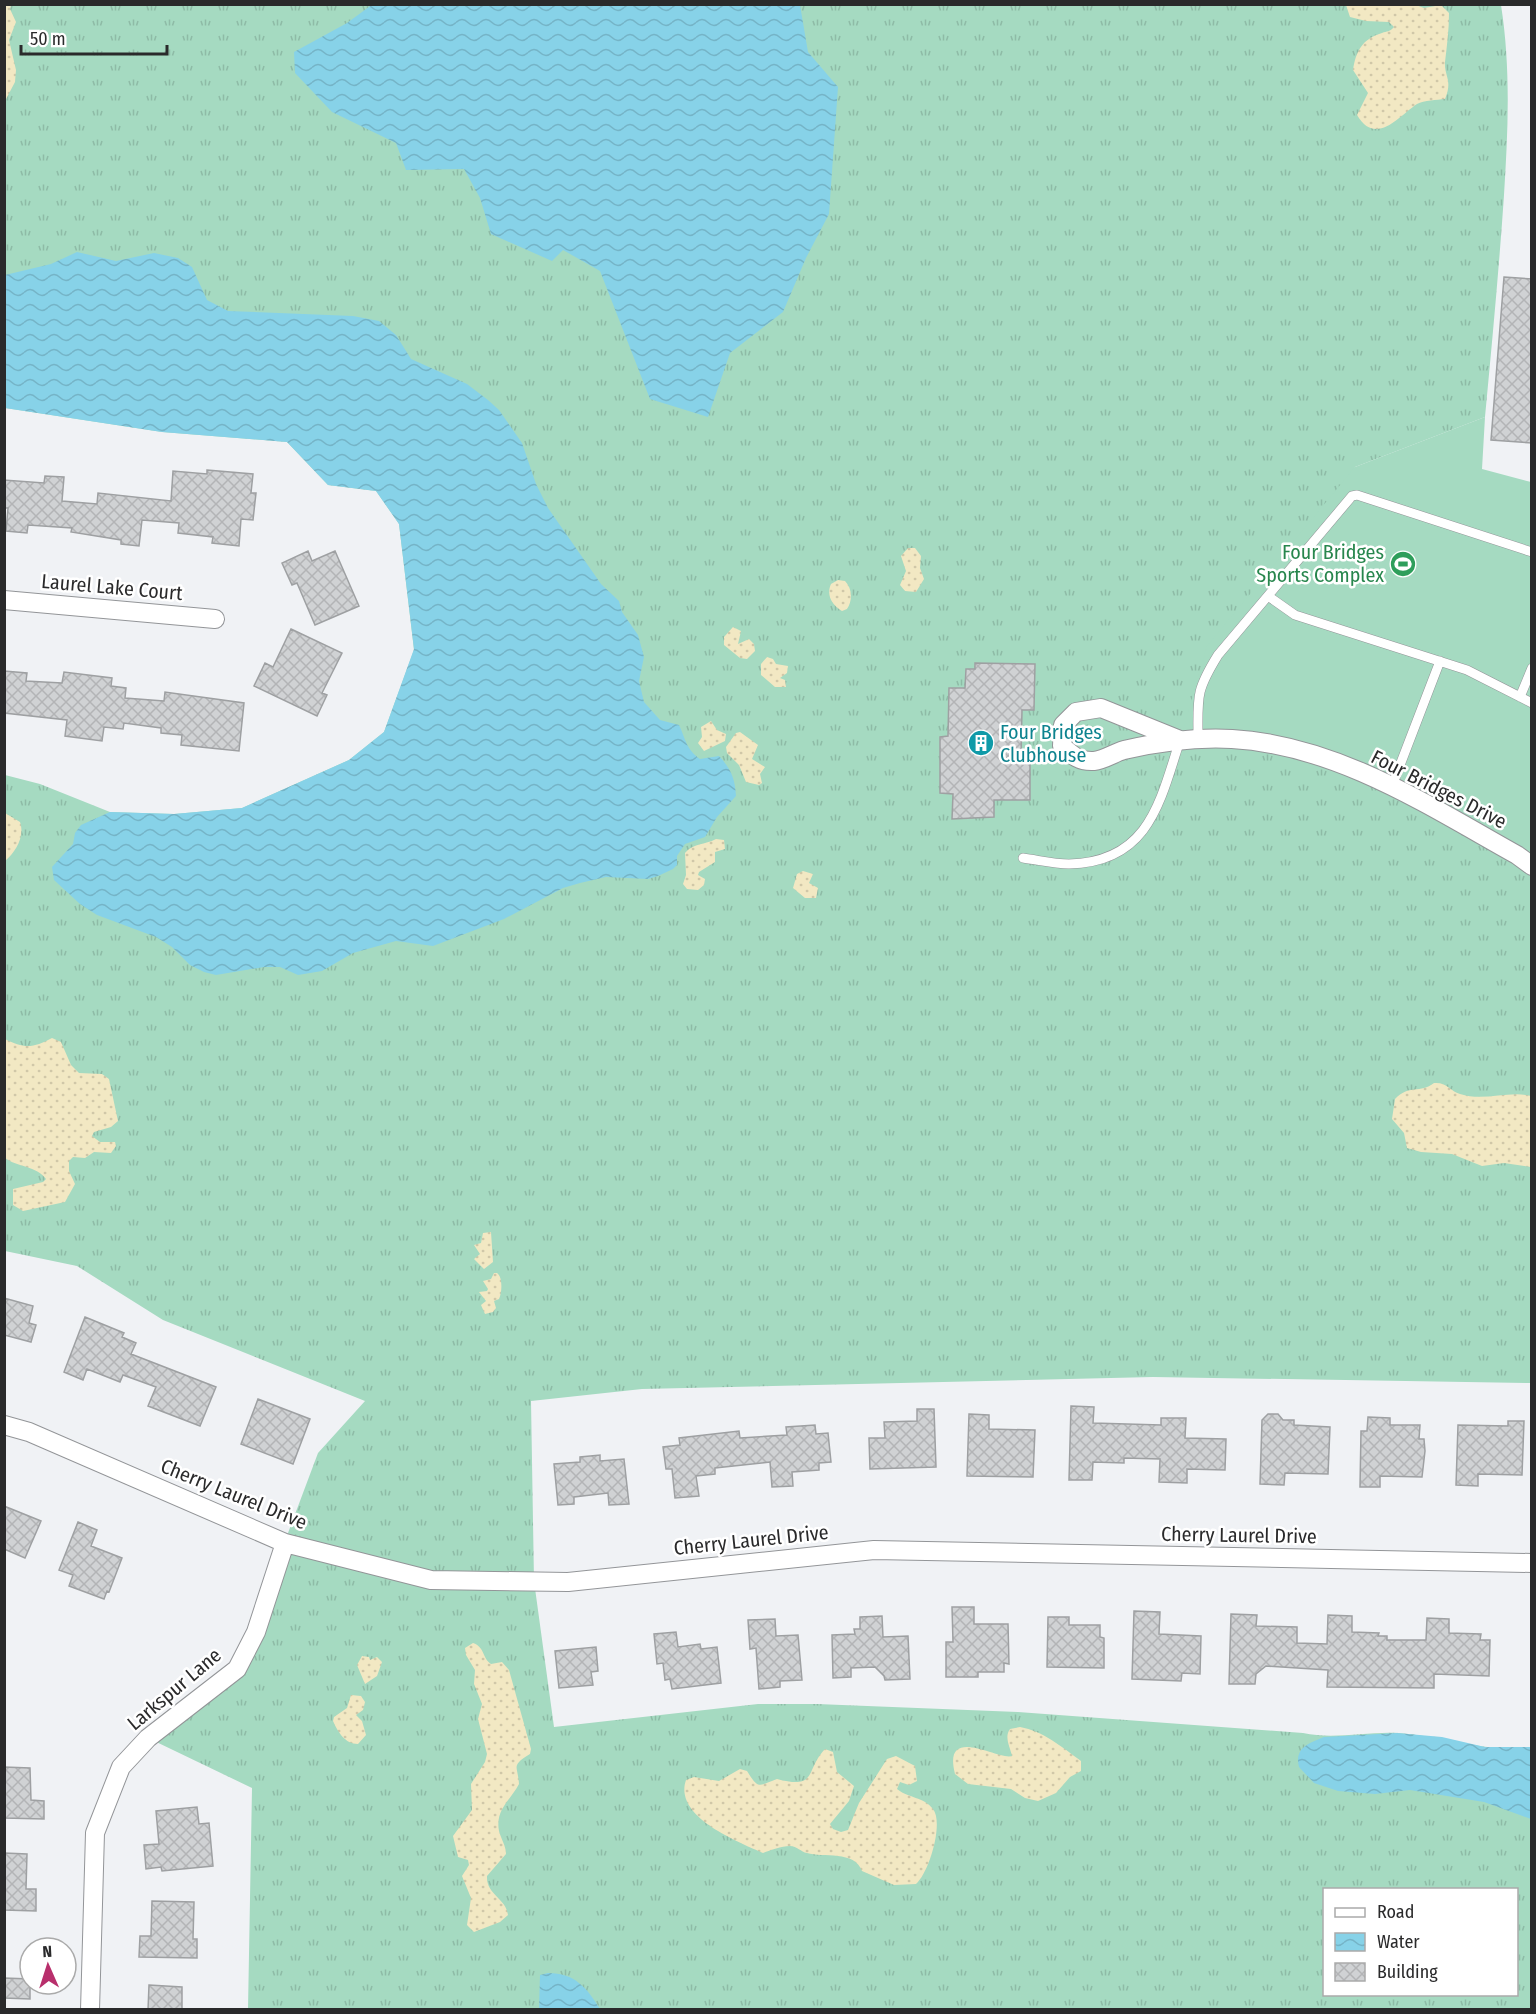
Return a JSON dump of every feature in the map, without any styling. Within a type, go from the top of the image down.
[{"type":"street","name":"Laurel Lake Court","points":[[4,600],[215,619]]},
{"type":"street","name":"Four Bridges Drive","points":[[1189,740],[1101,708],[1076,712],[1063,725],[1062,746],[1076,759],[1094,761],[1123,751],[1189,740],[1233,739],[1308,751],[1392,786],[1517,855],[1532,866]]},
{"type":"street","name":"Cherry Laurel Drive","points":[[4,1425],[28,1432],[285,1543],[431,1580],[568,1582],[874,1551],[1532,1563]]},
{"type":"street","name":"Larkspur Lane","points":[[90,2010],[95,1833],[121,1767],[148,1738],[237,1669],[256,1632],[285,1543]]},
{"type":"lane","points":[[1023,858],[1067,864],[1096,861],[1128,846],[1151,821],[1189,740],[1201,682],[1218,655],[1348,500],[1357,495],[1532,552]]},
{"type":"lane","points":[[1268,596],[1295,615],[1467,670],[1532,703]]},
{"type":"lane","points":[[1392,786],[1440,661]]},
{"type":"lane","points":[[1520,696],[1532,668]]},
{"type":"green space","points":[[4,5],[1501,5],[1507,76],[1507,147],[1485,417],[1355,467],[1308,751],[1531,866],[1531,1383],[1153,1377],[642,1389],[531,1401],[534,1581],[554,1727],[758,1704],[817,1704],[1018,1712],[1327,1736],[1399,1733],[1499,1748],[1531,1747],[1531,2009],[248,2009],[252,1788],[148,1738],[237,1669],[318,1453],[365,1401],[163,1320],[77,1266],[5,1251],[5,775],[40,784],[110,812],[174,814],[242,808],[349,760],[384,732],[414,650],[399,524],[376,491],[328,485],[287,442],[162,432],[5,408]]},
{"type":"green space","name":"Four Bridges Sports Complex","points":[[1485,417],[1482,469],[1531,482],[1531,866],[1308,751],[1180,740],[1207,646],[1355,467]]},
{"type":"sand","points":[[5,4],[11,5],[10,9],[16,22],[9,40],[16,70],[15,82],[5,101]]},
{"type":"sand","points":[[1413,4],[1424,8],[1441,5],[1449,13],[1445,62],[1447,93],[1445,99],[1417,104],[1387,126],[1380,129],[1372,128],[1364,124],[1357,115],[1368,93],[1353,70],[1354,63],[1365,42],[1394,27],[1389,22],[1366,21],[1350,17],[1346,5]]},
{"type":"sand","points":[[908,548],[915,548],[921,556],[920,568],[924,579],[916,592],[905,591],[900,585],[906,571],[901,556]]},
{"type":"sand","points":[[838,580],[845,581],[851,594],[849,606],[842,611],[835,606],[830,596],[831,584]]},
{"type":"sand","points":[[733,627],[741,631],[738,644],[749,639],[754,644],[755,651],[747,659],[740,658],[724,645],[724,637]]},
{"type":"sand","points":[[767,657],[773,659],[776,664],[788,666],[787,673],[780,678],[785,680],[786,687],[775,687],[761,675],[761,664]]},
{"type":"sand","points":[[711,721],[717,730],[726,734],[725,741],[704,751],[698,743],[702,737],[701,727]]},
{"type":"sand","points":[[740,732],[758,745],[752,759],[765,767],[760,774],[762,783],[759,785],[746,782],[739,765],[727,753],[726,747],[736,733]]},
{"type":"sand","points":[[5,813],[20,822],[21,833],[16,848],[5,861]]},
{"type":"sand","points":[[716,839],[724,840],[725,849],[715,852],[715,862],[699,872],[698,875],[705,879],[704,885],[698,890],[687,889],[683,884],[686,875],[685,853],[692,847]]},
{"type":"sand","points":[[803,871],[813,874],[809,883],[818,888],[816,898],[805,898],[793,888],[797,874]]},
{"type":"sand","points":[[52,1038],[61,1042],[71,1065],[79,1073],[102,1074],[109,1079],[118,1121],[111,1127],[94,1132],[92,1136],[100,1142],[115,1142],[116,1146],[111,1153],[94,1152],[85,1158],[73,1157],[69,1161],[69,1171],[75,1184],[65,1202],[23,1211],[13,1205],[13,1189],[43,1182],[46,1179],[32,1169],[5,1158],[5,1039],[29,1046]]},
{"type":"sand","points":[[1434,1083],[1445,1085],[1457,1093],[1469,1096],[1514,1094],[1531,1096],[1531,1167],[1504,1163],[1482,1166],[1452,1154],[1421,1152],[1407,1148],[1404,1133],[1392,1119],[1395,1099],[1400,1094]]},
{"type":"sand","points":[[491,1232],[493,1262],[484,1269],[474,1259],[480,1254],[474,1245],[481,1243],[483,1233]]},
{"type":"sand","points":[[494,1273],[499,1275],[501,1293],[499,1299],[494,1301],[496,1308],[493,1312],[485,1314],[481,1305],[486,1301],[479,1292],[487,1291],[483,1281],[491,1279]]},
{"type":"sand","points":[[473,1643],[480,1647],[491,1664],[502,1662],[509,1670],[531,1749],[530,1754],[517,1764],[519,1784],[499,1817],[499,1831],[506,1854],[487,1876],[490,1888],[504,1904],[508,1915],[500,1922],[474,1932],[467,1925],[471,1898],[462,1876],[469,1865],[468,1860],[458,1857],[453,1836],[472,1810],[471,1784],[485,1762],[487,1754],[478,1719],[482,1704],[474,1684],[475,1670],[466,1655],[465,1648]]},
{"type":"sand","points":[[362,1656],[369,1657],[370,1660],[377,1657],[382,1662],[377,1676],[365,1684],[357,1665]]},
{"type":"sand","points":[[351,1695],[361,1696],[365,1702],[363,1710],[356,1715],[362,1721],[366,1735],[358,1744],[346,1740],[333,1721],[334,1717],[347,1708]]},
{"type":"sand","points":[[1020,1727],[1044,1736],[1067,1750],[1081,1761],[1081,1771],[1070,1777],[1056,1793],[1038,1801],[1025,1798],[1011,1789],[968,1784],[955,1774],[953,1759],[957,1750],[964,1747],[1012,1756],[1008,1732],[1010,1729]]},
{"type":"sand","points":[[825,1749],[833,1752],[837,1772],[854,1786],[849,1801],[830,1824],[833,1829],[841,1832],[848,1830],[859,1803],[887,1759],[896,1756],[915,1766],[917,1781],[909,1785],[900,1782],[897,1789],[929,1805],[936,1816],[937,1825],[934,1848],[926,1870],[916,1884],[894,1885],[862,1871],[858,1864],[846,1857],[807,1853],[792,1846],[780,1847],[763,1853],[711,1826],[689,1805],[685,1793],[686,1780],[694,1777],[719,1781],[740,1769],[747,1771],[759,1785],[777,1779],[799,1782],[809,1776]]},
{"type":"water","points":[[373,4],[800,5],[808,52],[838,87],[829,214],[806,258],[783,312],[730,353],[708,417],[650,399],[600,271],[563,250],[552,261],[491,234],[480,198],[464,169],[406,170],[396,143],[332,112],[295,73],[294,52],[347,23]]},
{"type":"water","points":[[77,252],[116,261],[154,253],[178,258],[192,267],[207,300],[228,311],[353,316],[379,321],[396,335],[411,359],[467,384],[499,410],[522,443],[536,484],[548,508],[601,584],[619,601],[622,612],[638,635],[644,657],[639,681],[644,702],[660,720],[679,725],[687,744],[695,755],[700,759],[719,756],[732,774],[736,796],[717,817],[705,837],[685,844],[677,856],[677,865],[658,876],[648,879],[606,877],[580,883],[563,888],[504,919],[433,946],[396,941],[353,953],[322,971],[298,975],[280,967],[264,967],[216,975],[204,972],[190,965],[172,947],[156,937],[97,915],[80,904],[54,880],[52,867],[73,844],[75,833],[81,825],[110,812],[174,814],[242,808],[349,760],[384,732],[414,649],[399,524],[376,491],[328,485],[287,442],[162,432],[5,408],[5,275],[51,264]]},
{"type":"water","points":[[1397,1733],[1442,1737],[1485,1747],[1531,1747],[1531,1819],[1484,1802],[1410,1790],[1375,1794],[1338,1791],[1314,1783],[1299,1767],[1299,1755],[1304,1747],[1324,1737]]},
{"type":"water","points":[[548,1973],[566,1976],[579,1983],[600,2009],[539,2009],[540,1975]]},
{"type":"building","points":[[1504,277],[1532,279],[1532,443],[1491,440]]},
{"type":"building","points":[[207,470],[253,474],[251,493],[256,493],[253,520],[241,519],[239,546],[212,543],[213,537],[178,533],[179,523],[142,520],[139,546],[121,544],[121,540],[71,532],[72,528],[28,525],[27,533],[6,531],[8,508],[4,508],[4,480],[44,483],[45,476],[64,477],[62,501],[97,504],[98,493],[171,501],[173,471],[207,474]]},
{"type":"building","points":[[308,551],[312,561],[335,551],[359,606],[315,625],[297,583],[292,585],[282,563]]},
{"type":"building","points":[[291,629],[342,653],[322,693],[327,695],[317,716],[254,686],[265,663],[273,667]]},
{"type":"building","name":"Four Bridges Clubhouse","points":[[975,663],[1035,664],[1034,710],[1022,710],[1021,758],[1030,758],[1030,800],[994,800],[994,817],[952,819],[953,794],[940,793],[940,737],[948,736],[949,688],[965,688],[966,669],[975,669]]},
{"type":"building","points":[[4,671],[27,673],[26,681],[62,683],[64,672],[112,678],[111,686],[126,688],[125,698],[164,701],[165,692],[244,703],[239,751],[181,745],[182,735],[161,733],[161,728],[124,723],[123,729],[104,727],[102,741],[65,736],[67,720],[4,713]]},
{"type":"building","points":[[4,1298],[33,1306],[29,1323],[36,1325],[31,1342],[4,1335]]},
{"type":"building","points":[[85,1317],[124,1333],[122,1337],[136,1343],[131,1354],[216,1387],[200,1426],[148,1406],[156,1387],[123,1375],[120,1382],[87,1369],[83,1380],[64,1372]]},
{"type":"building","points":[[258,1399],[310,1419],[293,1464],[241,1444]]},
{"type":"building","points":[[1071,1406],[1094,1407],[1093,1423],[1161,1425],[1161,1418],[1186,1418],[1185,1438],[1226,1439],[1225,1470],[1187,1469],[1187,1483],[1159,1482],[1160,1459],[1124,1458],[1124,1463],[1093,1462],[1092,1480],[1069,1480]]},
{"type":"building","points":[[917,1409],[934,1409],[936,1467],[870,1469],[869,1438],[885,1438],[884,1422],[917,1421]]},
{"type":"building","points":[[969,1414],[989,1415],[989,1429],[1035,1430],[1033,1477],[967,1476]]},
{"type":"building","points":[[1268,1414],[1278,1414],[1283,1420],[1294,1420],[1294,1425],[1330,1427],[1328,1474],[1285,1473],[1284,1485],[1260,1484],[1262,1420]]},
{"type":"building","points":[[1368,1417],[1390,1418],[1390,1425],[1420,1425],[1419,1439],[1424,1439],[1425,1451],[1422,1477],[1380,1476],[1380,1487],[1360,1487],[1361,1431],[1367,1431]]},
{"type":"building","points":[[1508,1421],[1524,1421],[1522,1475],[1478,1474],[1478,1486],[1456,1485],[1458,1425],[1508,1426]]},
{"type":"building","points":[[815,1425],[816,1434],[828,1433],[831,1462],[819,1463],[819,1470],[792,1472],[793,1486],[772,1487],[770,1462],[715,1468],[715,1474],[696,1476],[699,1496],[675,1498],[672,1469],[666,1469],[663,1447],[680,1445],[679,1438],[739,1431],[740,1438],[787,1435],[786,1427]]},
{"type":"building","points":[[600,1455],[600,1461],[624,1459],[629,1504],[609,1505],[608,1493],[574,1497],[574,1504],[558,1505],[554,1464],[580,1462],[580,1457]]},
{"type":"building","points":[[4,1506],[41,1521],[25,1558],[4,1549]]},
{"type":"building","points":[[78,1522],[97,1530],[91,1546],[122,1558],[104,1599],[69,1586],[73,1575],[59,1570]]},
{"type":"building","points":[[952,1607],[974,1607],[974,1624],[1008,1624],[1009,1664],[1004,1663],[1004,1672],[978,1672],[978,1677],[946,1677],[946,1642],[953,1642]]},
{"type":"building","points":[[1134,1611],[1160,1612],[1159,1634],[1201,1636],[1200,1674],[1182,1673],[1181,1681],[1132,1679]]},
{"type":"building","points":[[1231,1614],[1257,1615],[1256,1626],[1297,1627],[1297,1643],[1327,1644],[1328,1615],[1352,1616],[1352,1632],[1379,1633],[1378,1636],[1387,1636],[1387,1640],[1426,1640],[1427,1618],[1449,1619],[1449,1633],[1481,1634],[1480,1640],[1490,1640],[1489,1676],[1434,1674],[1434,1688],[1327,1687],[1328,1670],[1266,1666],[1256,1674],[1255,1684],[1229,1684]]},
{"type":"building","points":[[882,1616],[883,1637],[908,1636],[910,1679],[885,1680],[875,1667],[851,1668],[851,1677],[833,1678],[832,1635],[855,1634],[854,1629],[860,1629],[860,1617]]},
{"type":"building","points":[[1048,1617],[1069,1617],[1069,1625],[1100,1625],[1100,1637],[1104,1638],[1104,1668],[1047,1667]]},
{"type":"building","points":[[775,1619],[776,1636],[798,1635],[802,1680],[780,1681],[780,1687],[759,1689],[756,1648],[750,1649],[748,1620]]},
{"type":"building","points":[[676,1632],[678,1647],[700,1644],[701,1649],[717,1647],[721,1683],[672,1689],[670,1679],[665,1680],[663,1663],[657,1664],[654,1634]]},
{"type":"building","points":[[596,1647],[598,1671],[591,1672],[593,1685],[559,1688],[555,1651]]},
{"type":"building","points":[[4,1767],[30,1768],[31,1800],[44,1801],[44,1819],[4,1818]]},
{"type":"building","points":[[197,1807],[199,1824],[209,1823],[213,1866],[162,1871],[161,1867],[146,1869],[144,1845],[159,1844],[156,1811]]},
{"type":"building","points":[[4,1853],[27,1854],[26,1889],[36,1889],[36,1911],[4,1910]]},
{"type":"building","points":[[152,1901],[194,1902],[193,1939],[197,1939],[197,1958],[139,1957],[140,1936],[151,1936]]},
{"type":"building","points":[[4,1978],[18,1979],[18,1996],[30,1996],[30,1999],[4,1998]]},
{"type":"building","points":[[149,1985],[182,1987],[182,2010],[148,2010]]},
{"type":"place","name":"Four Bridges Sports Complex","points":[[1403,564]]},
{"type":"place","name":"Four Bridges Clubhouse","points":[[981,743]]}]
